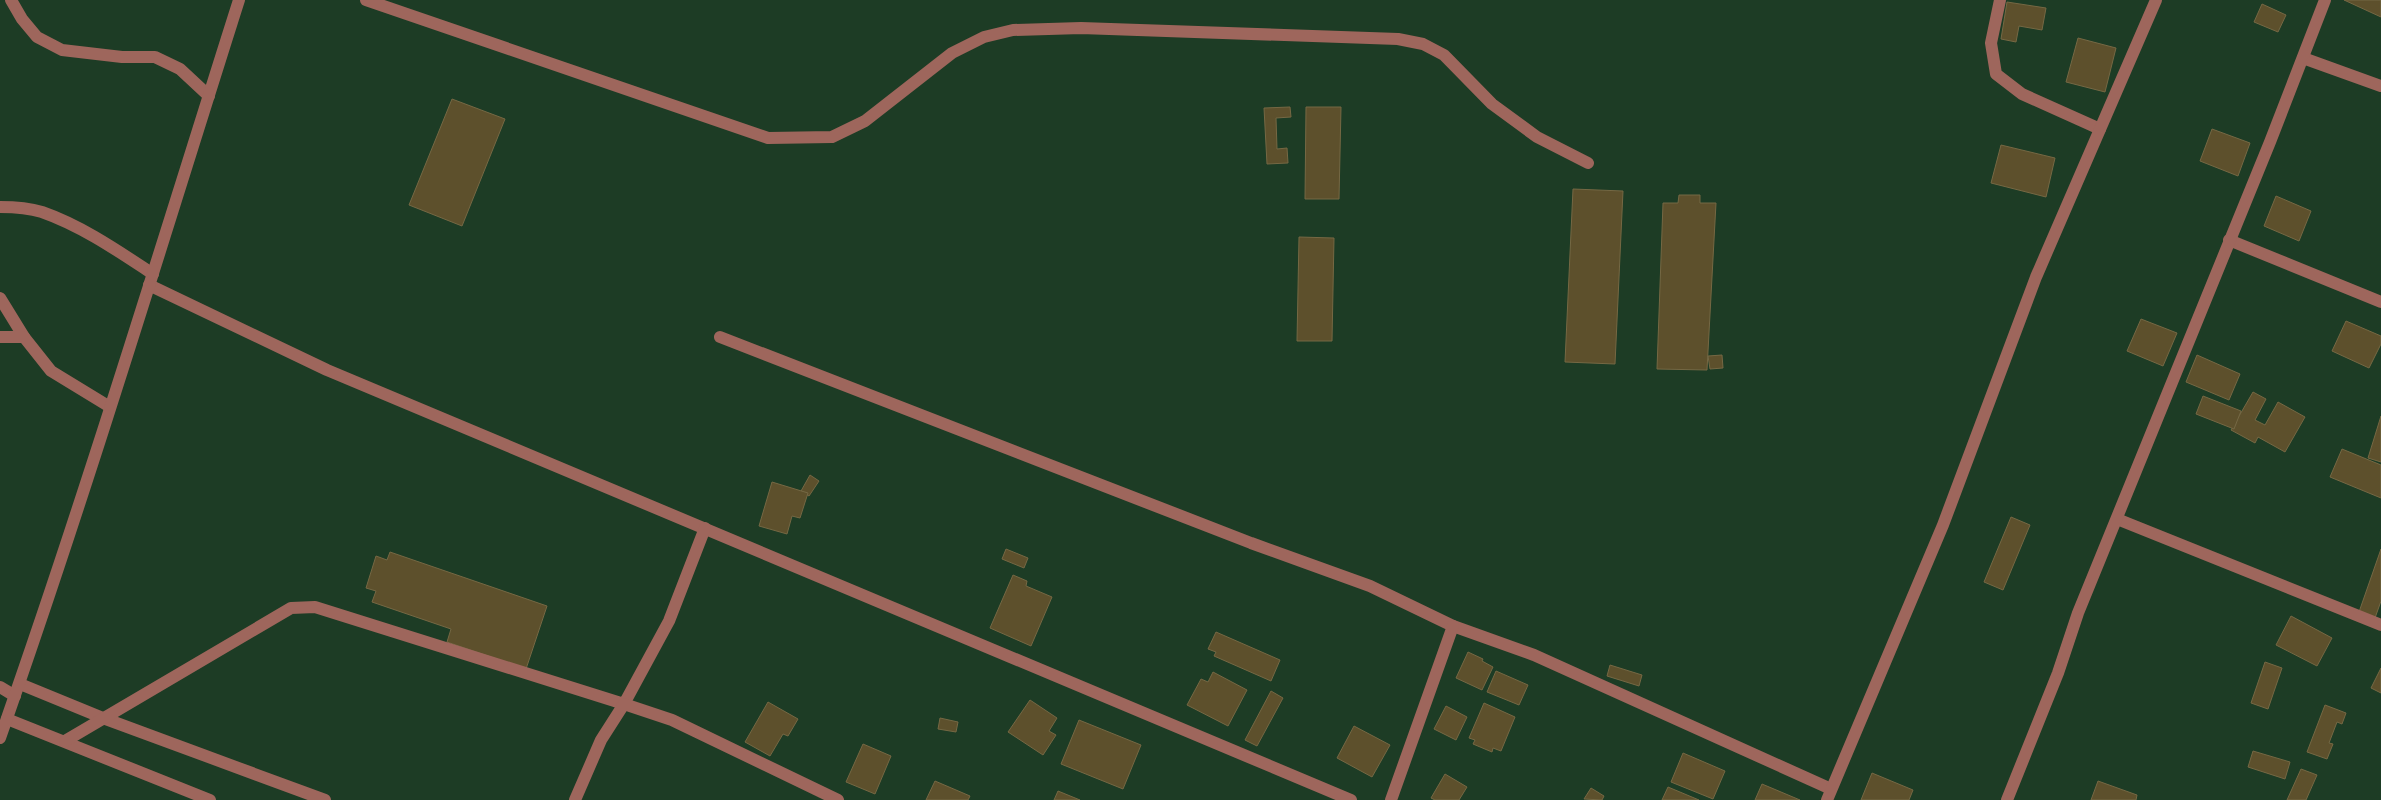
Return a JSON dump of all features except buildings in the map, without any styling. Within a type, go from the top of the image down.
[{"type":"street","points":[[12,0],[22,19],[37,38],[62,50],[122,57],[155,57],[180,69],[209,96]]},
{"type":"street","points":[[0,738],[110,407],[239,0]]},
{"type":"street","points":[[366,0],[768,138],[832,137],[865,120],[952,53],[984,37],[1012,30],[1081,28],[1398,39],[1423,44],[1444,55],[1492,104],[1537,136],[1588,163]]},
{"type":"street","points":[[2000,0],[1991,43],[1996,74],[2022,94],[2100,128]]},
{"type":"street","points":[[720,337],[1251,543],[1370,586],[1453,626],[1534,655],[1829,794],[1939,534],[2036,277],[2156,0]]},
{"type":"street","points":[[2007,800],[2058,673],[2078,613],[2325,0]]},
{"type":"street","points":[[2303,58],[2381,86]]},
{"type":"street","points":[[0,206],[41,212],[67,223],[107,244],[151,279],[327,370],[1351,800]]},
{"type":"street","points":[[2229,240],[2381,302]]},
{"type":"street","points":[[0,298],[24,337],[52,371],[110,407]]},
{"type":"street","points":[[0,337],[24,337]]},
{"type":"street","points":[[2117,519],[2381,625]]},
{"type":"street","points":[[575,800],[601,740],[624,704],[669,621],[705,528]]},
{"type":"street","points":[[65,742],[291,608],[316,608],[672,720],[838,800]]},
{"type":"street","points":[[1391,800],[1453,626]]},
{"type":"street","points":[[0,687],[17,690],[103,718],[325,800]]},
{"type":"street","points":[[6,719],[210,800]]}]
